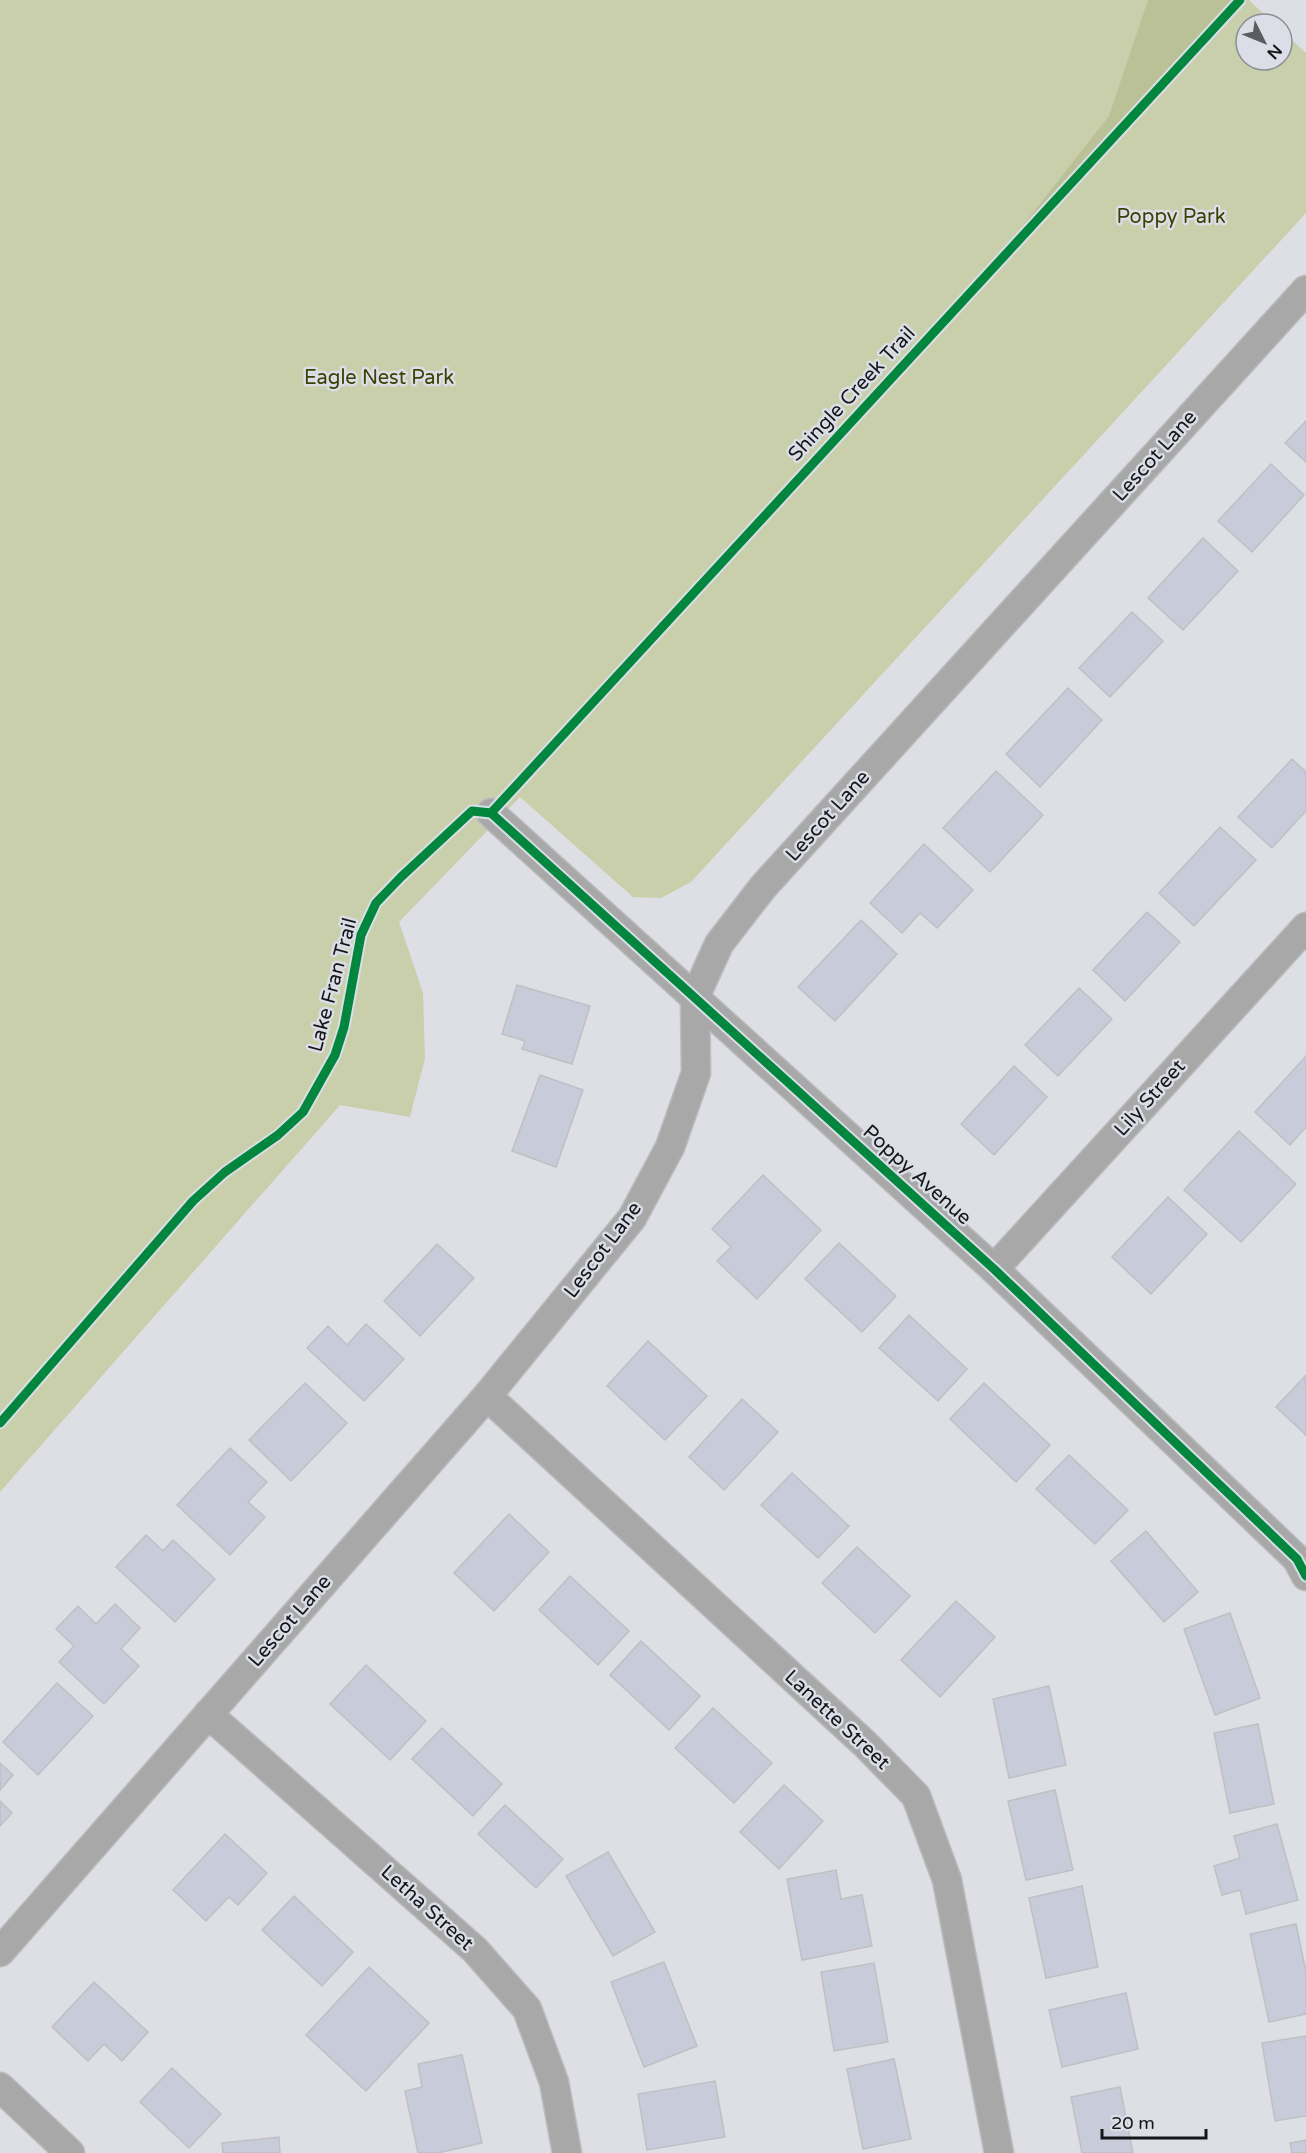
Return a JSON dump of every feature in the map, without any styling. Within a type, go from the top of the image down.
[{"type":"street","name":"Lescot Lane","points":[[0,1952],[487,1396],[632,1218],[670,1147],[696,1073],[695,997],[719,944],[763,887],[1306,290]]},
{"type":"street","name":"Poppy Avenue","points":[[491,813],[994,1269],[1303,1562]]},
{"type":"street","name":"Lily Street","points":[[994,1269],[1306,927]]},
{"type":"street","name":"Lanette Street","points":[[487,1396],[865,1744],[916,1796],[947,1880],[999,2153]]},
{"type":"street","name":"Letha Street","points":[[208,1714],[475,1950],[527,2009],[554,2082],[567,2153]]},
{"type":"street","points":[[0,2087],[70,2153]]},
{"type":"green space","name":"Eagle Nest Park","points":[[0,0],[1249,0],[1262,12],[1234,12],[1234,72],[1294,72],[1294,42],[1306,53],[1306,213],[691,882],[661,898],[633,897],[520,797],[399,922],[423,993],[425,1058],[410,1117],[340,1105],[0,1492]]},
{"type":"green space","points":[[1148,0],[1232,0],[1021,228],[1109,116]]},
{"type":"building","points":[[1306,421],[1306,462],[1285,443]]},
{"type":"building","points":[[1271,464],[1304,495],[1252,552],[1218,521]]},
{"type":"building","points":[[1203,538],[1238,571],[1183,630],[1148,598]]},
{"type":"building","points":[[1132,612],[1163,641],[1110,697],[1079,668]]},
{"type":"building","points":[[1068,688],[1102,720],[1040,787],[1006,754]]},
{"type":"building","points":[[1292,759],[1306,772],[1306,811],[1272,848],[1238,817]]},
{"type":"building","points":[[996,771],[1043,815],[990,872],[943,828]]},
{"type":"building","points":[[1220,827],[1256,860],[1194,926],[1159,893]]},
{"type":"building","points":[[924,844],[973,890],[937,928],[920,913],[902,933],[870,903]]},
{"type":"building","points":[[1147,912],[1180,942],[1125,1001],[1093,970]]},
{"type":"building","points":[[861,920],[897,954],[835,1021],[798,987]]},
{"type":"building","points":[[517,985],[590,1006],[572,1064],[522,1049],[525,1041],[502,1034]]},
{"type":"building","points":[[1079,988],[1112,1019],[1058,1076],[1025,1045]]},
{"type":"building","points":[[1306,1056],[1306,1127],[1290,1145],[1255,1112]]},
{"type":"building","points":[[1014,1066],[1047,1097],[994,1155],[961,1124]]},
{"type":"building","points":[[540,1075],[583,1090],[556,1167],[512,1151]]},
{"type":"building","points":[[1239,1131],[1296,1184],[1241,1242],[1184,1190]]},
{"type":"building","points":[[763,1175],[821,1230],[757,1299],[717,1261],[731,1247],[712,1229]]},
{"type":"building","points":[[1168,1197],[1207,1234],[1151,1294],[1112,1257]]},
{"type":"building","points":[[839,1243],[896,1296],[862,1332],[805,1279]]},
{"type":"building","points":[[437,1244],[474,1278],[420,1336],[384,1301]]},
{"type":"building","points":[[909,1315],[967,1369],[938,1401],[879,1348]]},
{"type":"building","points":[[366,1324],[404,1359],[364,1401],[307,1348],[328,1326],[347,1345]]},
{"type":"building","points":[[648,1341],[707,1396],[665,1440],[607,1386]]},
{"type":"building","points":[[1306,1375],[1306,1435],[1276,1407]]},
{"type":"building","points":[[305,1383],[347,1423],[291,1481],[249,1440]]},
{"type":"building","points":[[984,1383],[1050,1445],[1016,1482],[950,1419]]},
{"type":"building","points":[[742,1399],[778,1432],[724,1490],[689,1457]]},
{"type":"building","points":[[230,1448],[267,1482],[248,1502],[265,1517],[230,1555],[177,1505]]},
{"type":"building","points":[[1069,1455],[1128,1510],[1095,1544],[1036,1489]]},
{"type":"building","points":[[792,1473],[849,1526],[818,1558],[761,1505]]},
{"type":"building","points":[[509,1514],[549,1552],[494,1611],[454,1573]]},
{"type":"building","points":[[1146,1531],[1198,1592],[1164,1622],[1111,1561]]},
{"type":"building","points":[[146,1535],[163,1551],[173,1540],[215,1579],[175,1622],[116,1567]]},
{"type":"building","points":[[857,1547],[910,1596],[875,1633],[822,1583]]},
{"type":"building","points":[[570,1576],[629,1631],[598,1665],[539,1610]]},
{"type":"building","points":[[956,1601],[995,1637],[940,1697],[901,1660]]},
{"type":"building","points":[[115,1604],[140,1628],[121,1649],[139,1666],[104,1704],[59,1662],[74,1646],[56,1629],[78,1606],[96,1624]]},
{"type":"building","points":[[1230,1613],[1260,1698],[1215,1715],[1184,1629]]},
{"type":"building","points":[[641,1641],[700,1696],[669,1730],[610,1675]]},
{"type":"building","points":[[366,1665],[426,1721],[390,1760],[330,1704]]},
{"type":"building","points":[[57,1683],[93,1716],[38,1775],[3,1742]]},
{"type":"building","points":[[1049,1686],[1066,1765],[1009,1778],[993,1699]]},
{"type":"building","points":[[713,1708],[772,1763],[734,1803],[675,1748]]},
{"type":"building","points":[[1258,1724],[1274,1804],[1230,1813],[1214,1733]]},
{"type":"building","points":[[442,1728],[502,1784],[473,1816],[412,1759]]},
{"type":"building","points":[[0,1763],[13,1775],[0,1790]]},
{"type":"building","points":[[784,1785],[823,1821],[779,1869],[740,1832]]},
{"type":"building","points":[[1055,1790],[1073,1870],[1026,1880],[1008,1801]]},
{"type":"building","points":[[0,1801],[12,1813],[0,1826]]},
{"type":"building","points":[[505,1805],[563,1859],[536,1888],[478,1834]]},
{"type":"building","points":[[1277,1824],[1298,1900],[1246,1914],[1240,1890],[1222,1895],[1214,1866],[1240,1858],[1234,1836]]},
{"type":"building","points":[[225,1834],[267,1873],[238,1905],[229,1897],[206,1921],[173,1890]]},
{"type":"building","points":[[608,1852],[655,1932],[613,1956],[566,1876]]},
{"type":"building","points":[[836,1870],[841,1899],[862,1895],[872,1946],[802,1960],[787,1879]]},
{"type":"building","points":[[1082,1886],[1098,1967],[1046,1978],[1029,1898]]},
{"type":"building","points":[[294,1896],[353,1952],[322,1986],[262,1930]]},
{"type":"building","points":[[1296,1924],[1306,1972],[1306,2014],[1269,2022],[1250,1934]]},
{"type":"building","points":[[664,1962],[697,2046],[644,2067],[611,1982]]},
{"type":"building","points":[[874,1963],[888,2042],[834,2051],[821,1972]]},
{"type":"building","points":[[369,1967],[429,2023],[366,2091],[306,2035]]},
{"type":"building","points":[[94,1982],[148,2032],[122,2061],[104,2044],[88,2061],[52,2027]]},
{"type":"building","points":[[1126,1993],[1138,2049],[1062,2067],[1049,2010]]},
{"type":"building","points":[[1306,2036],[1306,2116],[1275,2121],[1262,2043]]},
{"type":"building","points":[[462,2055],[482,2143],[438,2153],[418,2153],[405,2091],[422,2087],[418,2064]]},
{"type":"building","points":[[894,2059],[911,2139],[863,2149],[847,2069]]},
{"type":"building","points":[[172,2068],[221,2114],[189,2148],[140,2102]]},
{"type":"building","points":[[715,2081],[725,2137],[647,2150],[638,2094]]},
{"type":"building","points":[[1120,2087],[1133,2153],[1082,2153],[1071,2097]]},
{"type":"building","points":[[279,2137],[280,2153],[223,2153],[222,2143]]},
{"type":"building","points":[[1306,2140],[1306,2153],[1292,2153],[1290,2143]]},
{"type":"cycle path","name":"Shingle Creek Trail","points":[[491,813],[1240,0]]},
{"type":"cycle path","name":"Lake Fran Trail","points":[[0,1423],[193,1201],[225,1172],[278,1135],[303,1112],[335,1055],[344,1027],[361,935],[376,903],[472,811],[491,813]]},
{"type":"cycle path","points":[[491,813],[994,1269],[1297,1559],[1306,1576]]},
{"type":"park label","name":"Poppy Park","points":[[1171,217]]}]
